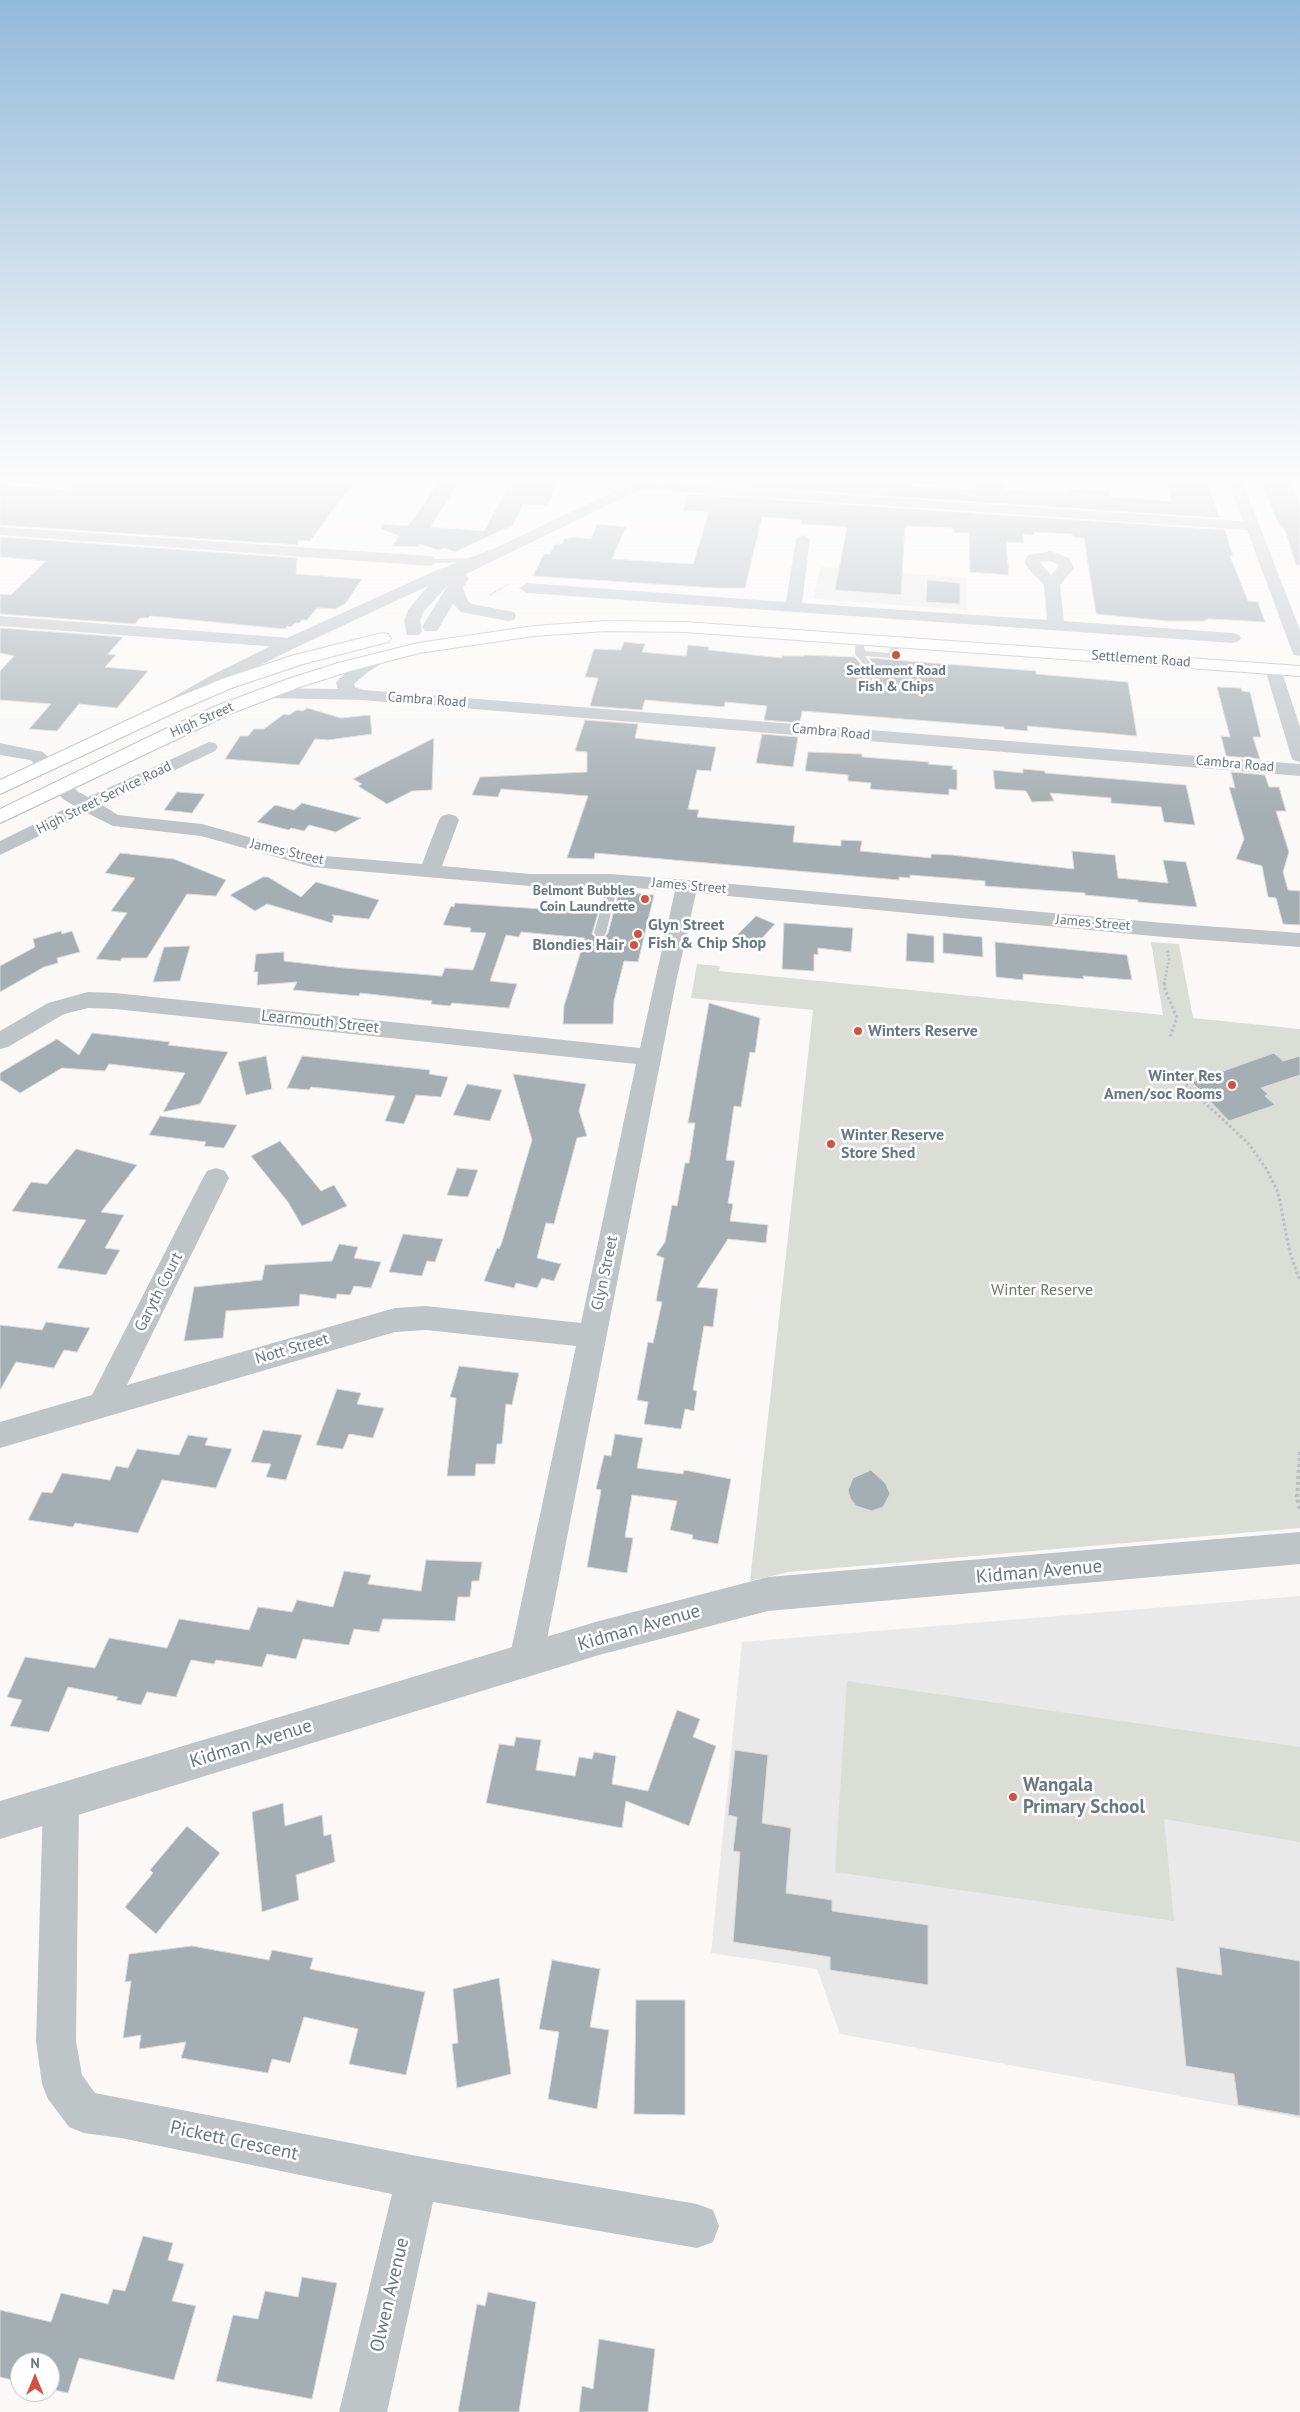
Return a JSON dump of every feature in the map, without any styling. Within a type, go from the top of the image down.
[{"type":"highway","points":[[570,609],[587,620],[603,618]]},
{"type":"highway","name":"Settlement Road","points":[[415,643],[511,634],[603,618],[702,611],[1239,645]]},
{"type":"highway","points":[[415,643],[431,628],[456,623],[527,615]]},
{"type":"highway","name":"Settlement Road","points":[[603,618],[860,645],[895,641],[1300,671]]},
{"type":"highway","name":"High Street","points":[[0,817],[166,736],[264,693],[380,657],[415,643]]},
{"type":"highway","name":"High Street","points":[[0,788],[171,706],[275,666],[343,647],[415,643]]},
{"type":"highway","points":[[1263,651],[1273,669]]},
{"type":"highway","points":[[1282,652],[1300,652]]},
{"type":"highway","points":[[48,765],[63,786]]},
{"type":"street","name":"High Street","points":[[171,706],[214,681],[404,591]]},
{"type":"street","name":"High Street","points":[[415,643],[414,614],[433,591]]},
{"type":"street","name":"High Street","points":[[431,628],[453,591]]},
{"type":"street","points":[[456,591],[461,603],[467,608],[508,616]]},
{"type":"street","name":"Settlement Road","points":[[560,591],[1202,636],[1239,645]]},
{"type":"street","points":[[793,607],[795,591]]},
{"type":"street","points":[[1053,591],[1056,625]]},
{"type":"street","points":[[1277,591],[1300,652]]},
{"type":"street","points":[[570,609],[575,601],[592,593]]},
{"type":"street","points":[[0,621],[291,643]]},
{"type":"street","points":[[362,695],[347,690],[345,683],[362,668],[380,657]]},
{"type":"street","points":[[1273,669],[1300,756]]},
{"type":"street","name":"Cambra Road","points":[[264,693],[295,692],[362,695],[1300,770]]},
{"type":"street","name":"High Street Service Road","points":[[0,849],[209,747]]},
{"type":"street","points":[[0,749],[36,756],[48,765]]},
{"type":"street","name":"James Street","points":[[63,786],[70,795],[87,806],[118,821],[202,830],[312,861],[530,880],[614,880],[1164,930],[1300,940]]},
{"type":"street","points":[[430,871],[449,820]]},
{"type":"street","name":"Glyn Street","points":[[526,1660],[649,1057],[687,886]]},
{"type":"street","name":"Learmouth Street","points":[[0,1041],[56,1008],[88,1000],[134,1003],[649,1057]]},
{"type":"street","name":"Garyth Court","points":[[102,1405],[216,1178]]},
{"type":"street","name":"Nott Street","points":[[0,1435],[395,1320],[426,1318],[592,1336]]},
{"type":"street","name":"Kidman Avenue","points":[[0,1820],[526,1660],[689,1613],[768,1594],[1300,1548]]},
{"type":"street","name":"Pickett Crescent","points":[[60,1802],[56,2041],[63,2084],[84,2112],[121,2117],[417,2178],[697,2226]]},
{"type":"street","name":"Olwen Avenue","points":[[363,2412],[417,2178]]},
{"type":"lane","points":[[860,645],[859,654],[868,666],[869,679]]},
{"type":"lane","points":[[600,933],[614,880]]},
{"type":"path","points":[[1164,930],[1168,959],[1164,987],[1177,1018],[1170,1037]]},
{"type":"path","points":[[1179,1071],[1187,1086],[1249,1144],[1267,1170],[1278,1192],[1290,1253],[1300,1281]]},
{"type":"path","points":[[1300,1452],[1296,1498],[1300,1510]]},
{"type":"shaded area","points":[[815,591],[967,591],[967,610],[813,599]]},
{"type":"shaded area","name":"Wangala Primary School","points":[[1300,1596],[1300,2118],[840,2034],[817,1969],[711,1953],[742,1642]]},
{"type":"green space","name":"Winter Reserve","points":[[1151,942],[1179,944],[1193,1018],[1300,1029],[1300,1528],[789,1572],[750,1581],[813,1010],[691,998],[697,964],[720,966],[719,971],[1163,1015]]},
{"type":"green space","points":[[847,1681],[1300,1747],[1300,1842],[1164,1819],[1174,1921],[835,1872]]},
{"type":"building","points":[[16,591],[354,591],[345,604],[335,609],[317,608],[307,620],[295,623],[291,627],[287,626],[285,629],[150,616],[148,618],[140,618],[135,624],[0,614],[0,594],[11,595]]},
{"type":"building","points":[[842,591],[901,591],[901,595]]},
{"type":"building","points":[[927,591],[960,591],[960,604],[926,602]]},
{"type":"building","points":[[1092,591],[1244,591],[1248,601],[1258,602],[1265,622],[1209,619],[1206,621],[1167,621],[1096,614]]},
{"type":"building","points":[[0,628],[123,637],[108,654],[116,655],[105,667],[148,671],[117,708],[79,704],[57,731],[29,729],[51,704],[0,700],[0,671],[14,656],[0,653]]},
{"type":"building","points":[[624,642],[645,644],[642,652],[686,656],[688,645],[709,647],[708,650],[782,658],[782,656],[804,655],[855,657],[863,667],[864,680],[871,683],[874,681],[875,666],[869,658],[1036,671],[1036,674],[1128,682],[1137,736],[1027,726],[1028,731],[1004,729],[1004,727],[802,711],[800,723],[764,720],[767,706],[725,702],[724,707],[645,700],[642,710],[590,706],[598,678],[585,677],[594,649],[621,650]]},
{"type":"building","points":[[1217,687],[1241,688],[1242,691],[1250,692],[1261,737],[1253,737],[1260,759],[1226,756],[1221,736],[1230,737]]},
{"type":"building","points":[[307,708],[341,718],[370,715],[372,734],[328,740],[315,739],[299,765],[225,759],[240,736],[248,736],[254,729],[264,729],[284,714],[289,715],[297,710],[303,711]]},
{"type":"building","points":[[585,720],[638,724],[635,738],[716,747],[711,771],[697,770],[688,809],[699,810],[697,817],[795,826],[793,842],[841,846],[841,840],[862,841],[860,851],[931,858],[931,854],[952,855],[1074,869],[1072,851],[1115,855],[1118,878],[1168,883],[1163,860],[1186,862],[1197,907],[1138,902],[1138,900],[1085,895],[1085,893],[985,886],[985,881],[910,875],[910,878],[899,877],[899,880],[595,853],[594,859],[567,858],[588,796],[501,789],[498,797],[472,795],[480,777],[587,772],[587,752],[575,751]]},
{"type":"building","points":[[762,734],[798,737],[793,767],[756,763]]},
{"type":"building","points":[[434,738],[432,790],[412,791],[387,804],[358,786],[362,784],[353,779]]},
{"type":"building","points":[[808,752],[862,754],[862,757],[929,762],[928,764],[953,766],[952,769],[957,770],[957,790],[949,789],[949,795],[870,789],[871,783],[848,781],[848,775],[805,771]]},
{"type":"building","points":[[1023,769],[1045,771],[1045,773],[1186,785],[1195,825],[1164,822],[1161,807],[1111,803],[1111,798],[1050,793],[1054,801],[1032,802],[1026,791],[995,789],[993,770],[1023,773]]},
{"type":"building","points":[[1231,772],[1265,775],[1269,787],[1279,787],[1286,811],[1276,811],[1289,852],[1283,872],[1288,890],[1300,891],[1300,925],[1283,924],[1276,898],[1268,897],[1262,866],[1236,859],[1244,839],[1229,787],[1235,788]]},
{"type":"building","points":[[177,792],[205,794],[192,813],[164,810]]},
{"type":"building","points":[[302,803],[361,818],[336,832],[309,825],[304,831],[291,828],[289,830],[257,822],[275,805],[294,810]]},
{"type":"building","points":[[120,853],[174,859],[226,880],[216,896],[187,894],[147,958],[122,958],[120,961],[96,959],[127,913],[111,911],[135,878],[105,873]]},
{"type":"building","points":[[263,877],[268,877],[301,897],[316,882],[379,900],[369,919],[332,915],[334,917],[332,923],[267,904],[255,911],[230,895]]},
{"type":"building","points":[[619,892],[654,895],[638,962],[624,961],[614,1001],[613,1024],[563,1024],[564,1006],[585,938],[521,932],[519,937],[506,935],[490,981],[517,984],[509,1008],[452,1003],[450,1006],[431,1004],[432,1001],[360,993],[359,996],[293,990],[297,982],[257,985],[258,972],[254,972],[256,954],[284,952],[284,961],[344,968],[442,976],[445,968],[473,970],[486,933],[470,932],[471,928],[443,925],[451,906],[454,907],[455,903],[541,909],[543,905],[599,910],[592,934],[596,938],[604,938],[608,933]]},
{"type":"building","points":[[756,916],[775,924],[750,951],[730,942]]},
{"type":"building","points":[[784,923],[853,928],[851,952],[818,948],[818,955],[814,954],[814,971],[782,969]]},
{"type":"building","points":[[61,931],[62,934],[72,931],[80,952],[57,958],[58,963],[44,967],[0,992],[0,966],[35,947],[33,939]]},
{"type":"building","points":[[907,933],[934,936],[934,963],[906,961]]},
{"type":"building","points":[[943,933],[982,937],[983,957],[943,953]]},
{"type":"building","points":[[995,942],[1127,955],[1132,980],[1083,976],[1084,979],[1023,974],[1023,980],[996,977]]},
{"type":"building","points":[[190,946],[180,981],[153,982],[164,947]]},
{"type":"building","points":[[709,1003],[760,1018],[755,1053],[750,1052],[741,1107],[734,1106],[726,1160],[735,1161],[728,1203],[733,1204],[730,1221],[768,1225],[766,1243],[728,1239],[697,1287],[718,1289],[713,1327],[704,1326],[693,1390],[697,1391],[694,1411],[685,1409],[681,1429],[644,1424],[648,1402],[637,1400],[648,1342],[653,1343],[662,1302],[656,1301],[664,1258],[656,1255],[665,1242],[672,1205],[677,1206],[685,1163],[689,1163],[695,1123],[688,1123]]},
{"type":"building","points":[[92,1033],[170,1042],[168,1045],[228,1052],[200,1104],[163,1112],[185,1073],[109,1064],[105,1071],[62,1068],[20,1093],[0,1080],[0,1073],[57,1039],[79,1055]]},
{"type":"building","name":"Winter Res Amen/soc Rooms","points":[[1274,1053],[1283,1061],[1300,1056],[1300,1075],[1261,1088],[1268,1094],[1265,1096],[1275,1105],[1229,1121],[1192,1082]]},
{"type":"building","points":[[266,1056],[272,1089],[246,1095],[238,1062]]},
{"type":"building","points":[[302,1056],[430,1070],[429,1074],[448,1077],[441,1097],[416,1095],[404,1124],[385,1121],[395,1096],[311,1087],[309,1090],[287,1088]]},
{"type":"building","points":[[513,1074],[586,1084],[579,1111],[587,1136],[577,1138],[554,1224],[546,1223],[537,1258],[561,1264],[554,1281],[542,1278],[537,1288],[516,1283],[514,1288],[484,1281],[497,1248],[499,1249],[502,1242],[532,1140]]},
{"type":"building","points":[[467,1084],[502,1090],[490,1121],[453,1115]]},
{"type":"building","points":[[160,1116],[237,1125],[224,1148],[204,1146],[206,1142],[149,1135]]},
{"type":"building","points":[[280,1141],[321,1191],[334,1185],[347,1206],[302,1226],[288,1202],[251,1156]]},
{"type":"building","points":[[76,1149],[137,1165],[101,1212],[124,1215],[105,1248],[120,1250],[106,1275],[57,1268],[86,1220],[12,1211],[31,1182],[47,1184]]},
{"type":"building","points":[[457,1168],[478,1170],[468,1197],[447,1195]]},
{"type":"building","points":[[403,1234],[443,1239],[435,1262],[427,1261],[422,1276],[389,1272]]},
{"type":"building","points":[[339,1244],[358,1247],[354,1258],[381,1262],[371,1288],[354,1286],[350,1295],[337,1294],[336,1299],[300,1294],[299,1306],[226,1311],[223,1338],[184,1341],[194,1287],[262,1280],[265,1265],[332,1261]]},
{"type":"building","points":[[46,1322],[90,1328],[77,1352],[64,1350],[54,1368],[16,1362],[0,1390],[0,1325],[42,1330]]},
{"type":"building","points":[[459,1366],[519,1373],[512,1405],[506,1404],[502,1444],[497,1444],[495,1464],[476,1464],[475,1476],[447,1476],[456,1398],[450,1397]]},
{"type":"building","points":[[337,1389],[361,1393],[357,1404],[384,1408],[373,1438],[349,1434],[343,1449],[316,1445]]},
{"type":"building","points":[[263,1430],[302,1435],[286,1480],[266,1477],[271,1464],[251,1462]]},
{"type":"building","points":[[615,1434],[643,1438],[637,1468],[683,1474],[684,1470],[731,1479],[718,1544],[692,1539],[693,1535],[670,1530],[677,1501],[632,1495],[625,1537],[633,1538],[627,1573],[587,1567],[601,1490],[596,1489],[604,1455],[611,1456]]},
{"type":"building","points":[[188,1435],[208,1438],[205,1445],[232,1449],[216,1488],[162,1480],[138,1533],[75,1523],[73,1527],[28,1520],[42,1492],[52,1493],[62,1473],[110,1480],[116,1466],[128,1468],[137,1449],[179,1455]]},
{"type":"building","points":[[871,1470],[886,1484],[890,1494],[883,1507],[872,1511],[856,1506],[850,1498],[848,1490],[853,1478]]},
{"type":"building","points":[[426,1560],[482,1562],[479,1581],[472,1581],[470,1597],[458,1597],[455,1621],[383,1619],[379,1632],[354,1629],[349,1645],[303,1639],[296,1659],[267,1654],[262,1667],[216,1660],[214,1664],[191,1660],[176,1697],[147,1692],[141,1705],[116,1700],[118,1697],[68,1687],[49,1732],[10,1726],[22,1700],[7,1697],[25,1657],[95,1668],[109,1638],[167,1648],[179,1619],[249,1630],[258,1607],[292,1612],[297,1600],[333,1607],[344,1571],[371,1575],[368,1584],[421,1591]]},
{"type":"building","points":[[677,1710],[700,1719],[693,1737],[716,1746],[689,1826],[626,1801],[622,1828],[486,1803],[499,1744],[514,1746],[516,1737],[541,1740],[536,1770],[575,1776],[579,1757],[592,1759],[594,1752],[616,1756],[612,1784],[648,1791]]},
{"type":"building","points":[[735,1750],[768,1755],[762,1823],[791,1828],[786,1893],[832,1900],[832,1911],[928,1925],[928,1985],[830,1970],[830,1957],[733,1942],[740,1852],[733,1851],[737,1817],[728,1815]]},
{"type":"building","points":[[283,1803],[285,1826],[322,1815],[324,1836],[331,1834],[335,1862],[296,1875],[299,1900],[262,1912],[252,1812]]},
{"type":"building","points":[[187,1826],[220,1853],[156,1934],[125,1907],[153,1873],[150,1870]]},
{"type":"building","points":[[192,1946],[269,1960],[272,1950],[313,1958],[310,1969],[425,1992],[406,2075],[349,2064],[358,2029],[304,2017],[290,2063],[272,2059],[268,2073],[181,2058],[186,2042],[139,2049],[141,2035],[123,2038],[131,1981],[125,1982],[129,1954]]},
{"type":"building","points":[[1219,1947],[1300,1961],[1300,2116],[1238,2105],[1234,2074],[1186,2066],[1176,1967],[1222,1975]]},
{"type":"building","points":[[552,1960],[600,1969],[590,2027],[609,2030],[597,2109],[548,2099],[559,2032],[539,2029]]},
{"type":"building","points":[[499,1978],[511,2074],[457,2088],[452,2044],[458,2043],[453,1989]]},
{"type":"building","points":[[636,2000],[685,2000],[685,2115],[634,2114]]},
{"type":"building","points":[[143,2236],[173,2243],[168,2260],[184,2264],[172,2301],[196,2306],[174,2380],[79,2358],[68,2393],[60,2391],[60,2352],[10,2352],[10,2380],[0,2377],[0,2310],[51,2322],[61,2293],[108,2304],[113,2289],[125,2291]]},
{"type":"building","points":[[302,2277],[337,2283],[312,2399],[216,2381],[233,2315],[258,2319],[265,2291],[298,2297]]},
{"type":"building","points":[[488,2292],[536,2302],[519,2412],[458,2412],[477,2304],[485,2306]]},
{"type":"building","points":[[599,2339],[655,2349],[648,2412],[579,2412],[582,2386],[593,2389]]},
{"type":"place","name":"Settlement Road Fish & Chips","points":[[896,655]]},
{"type":"place","name":"Belmont Bubbles Coin Laundrette","points":[[645,899]]},
{"type":"place","name":"Glyn Street Fish & Chip Shop","points":[[638,934]]},
{"type":"place","name":"Blondies Hair","points":[[634,945]]},
{"type":"place","name":"Winters Reserve","points":[[858,1031]]},
{"type":"place","name":"Winter Res Amen/soc Rooms","points":[[1232,1085]]},
{"type":"place","name":"Winter Reserve Store Shed","points":[[831,1144]]},
{"type":"place","name":"Wangala Primary School","points":[[1013,1797]]}]
